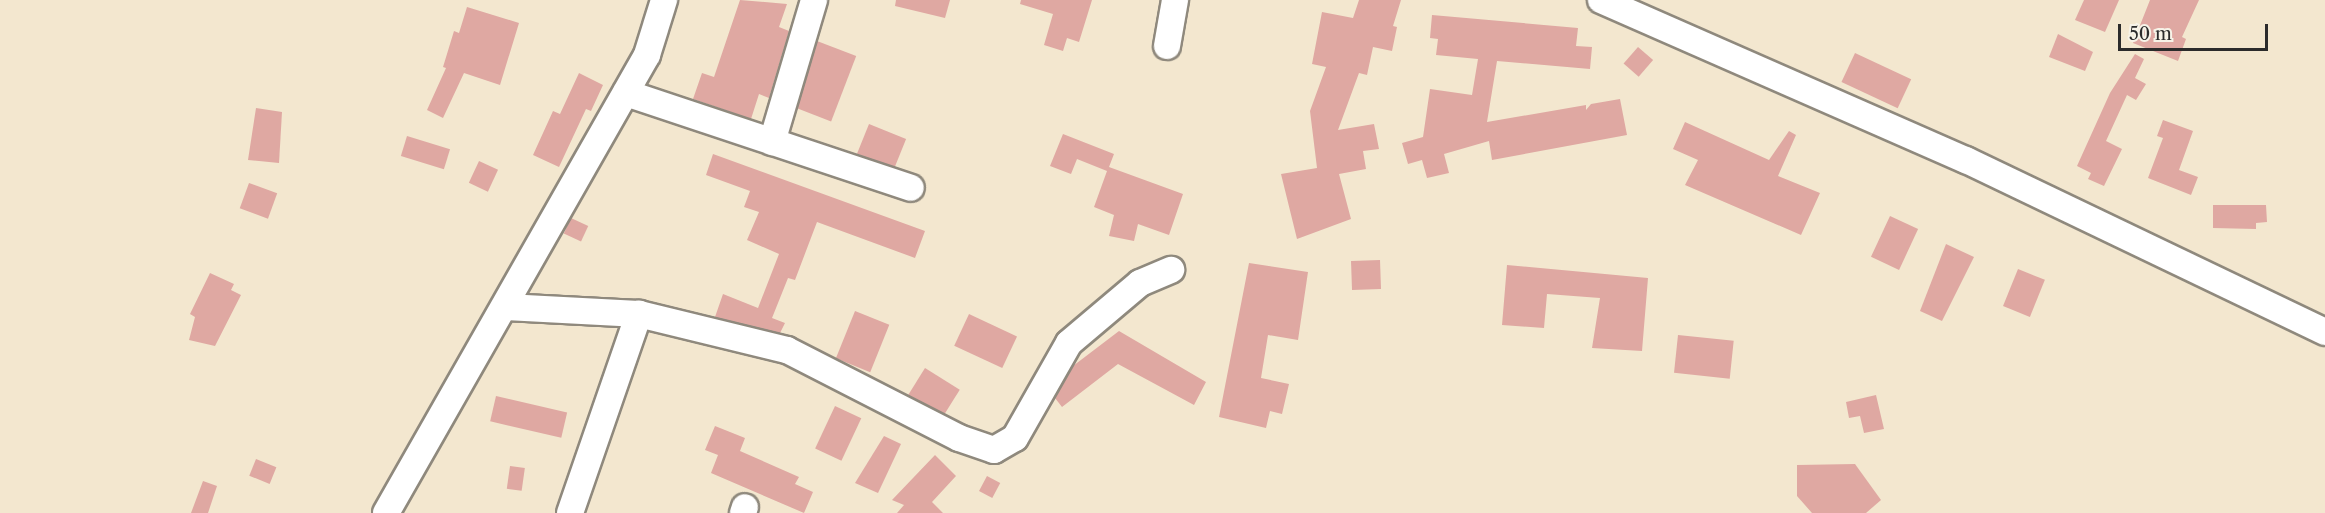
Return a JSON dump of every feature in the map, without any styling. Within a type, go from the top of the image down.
[{"type":"street","points":[[386,513],[506,307],[647,55],[664,0]]},
{"type":"street","points":[[772,142],[814,0]]},
{"type":"street","points":[[1167,46],[1175,0]]},
{"type":"street","points":[[1601,0],[1966,160],[2325,332]]},
{"type":"street","points":[[626,93],[911,188]]},
{"type":"street","points":[[506,307],[639,314],[787,350],[959,438],[994,450],[1015,438],[1068,343],[1140,283],[1171,270]]},
{"type":"street","points":[[570,513],[639,314]]},
{"type":"building","points":[[740,0],[787,4],[779,27],[789,31],[769,98],[759,94],[751,119],[693,99],[702,73],[714,77]]},
{"type":"building","points":[[896,0],[950,0],[945,18],[895,6]]},
{"type":"building","points":[[1021,0],[1092,0],[1079,42],[1067,38],[1063,51],[1044,45],[1053,14],[1020,4]]},
{"type":"building","points":[[1359,0],[1401,0],[1393,26],[1397,27],[1392,51],[1373,47],[1367,75],[1359,73],[1338,130],[1374,124],[1379,149],[1363,151],[1366,169],[1339,174],[1351,219],[1297,239],[1281,174],[1317,168],[1310,111],[1326,67],[1312,64],[1322,12],[1353,18]]},
{"type":"building","points":[[2084,0],[2119,0],[2105,32],[2075,20]]},
{"type":"building","points":[[2150,0],[2199,0],[2182,37],[2186,39],[2178,61],[2133,43]]},
{"type":"building","points":[[467,7],[519,23],[500,85],[464,73],[443,118],[427,110],[446,68],[443,67],[454,31],[459,33]]},
{"type":"building","points":[[1432,15],[1578,28],[1576,46],[1592,47],[1590,69],[1497,61],[1487,122],[1586,105],[1586,110],[1591,104],[1620,99],[1627,135],[1492,160],[1489,141],[1444,154],[1449,173],[1427,178],[1422,160],[1408,164],[1402,143],[1423,137],[1430,89],[1472,95],[1478,59],[1436,55],[1438,39],[1430,38]]},
{"type":"building","points":[[2058,34],[2093,52],[2085,71],[2049,57]]},
{"type":"building","points":[[817,41],[856,56],[831,121],[792,106]]},
{"type":"building","points":[[1638,47],[1653,60],[1639,77],[1624,64]]},
{"type":"building","points":[[1855,53],[1911,79],[1898,108],[1841,82]]},
{"type":"building","points":[[2135,54],[2144,59],[2135,78],[2146,84],[2136,100],[2127,95],[2106,141],[2122,149],[2104,186],[2088,179],[2091,173],[2077,166],[2110,93]]},
{"type":"building","points":[[579,73],[603,85],[591,111],[586,109],[559,167],[533,155],[553,111],[560,114]]},
{"type":"building","points":[[256,108],[282,112],[279,163],[248,160]]},
{"type":"building","points":[[2163,120],[2193,131],[2179,170],[2198,177],[2191,195],[2148,178],[2163,138],[2157,136]]},
{"type":"building","points":[[1685,122],[1769,160],[1789,131],[1796,135],[1778,176],[1820,193],[1801,235],[1685,185],[1698,160],[1673,149]]},
{"type":"building","points":[[869,124],[906,139],[894,169],[857,154]]},
{"type":"building","points":[[1063,134],[1114,154],[1109,167],[1183,194],[1169,235],[1138,224],[1134,241],[1109,236],[1114,215],[1094,207],[1107,171],[1077,159],[1071,174],[1050,166]]},
{"type":"building","points":[[407,136],[450,149],[444,169],[401,156]]},
{"type":"building","points":[[713,154],[925,231],[915,258],[817,222],[795,280],[788,278],[772,318],[785,323],[780,333],[715,317],[723,294],[758,308],[779,254],[747,240],[759,212],[744,207],[750,191],[706,175]]},
{"type":"building","points":[[479,161],[498,170],[488,192],[469,183]]},
{"type":"building","points":[[249,183],[277,193],[268,219],[240,208]]},
{"type":"building","points":[[2213,205],[2266,205],[2267,222],[2256,223],[2256,229],[2213,228]]},
{"type":"building","points":[[1890,216],[1918,229],[1899,270],[1871,257]]},
{"type":"building","points":[[571,218],[588,226],[581,241],[564,233]]},
{"type":"building","points":[[1946,244],[1974,257],[1942,321],[1920,311]]},
{"type":"building","points":[[1380,260],[1381,289],[1352,290],[1351,261]]},
{"type":"building","points":[[1249,263],[1308,272],[1298,340],[1268,335],[1261,378],[1289,384],[1282,414],[1270,411],[1266,428],[1219,417]]},
{"type":"building","points":[[1507,265],[1648,278],[1642,351],[1592,348],[1600,298],[1547,294],[1544,328],[1502,325]]},
{"type":"building","points":[[2018,269],[2045,280],[2030,317],[2003,306]]},
{"type":"building","points":[[210,273],[234,284],[231,290],[241,295],[215,346],[189,340],[195,317],[190,314]]},
{"type":"building","points":[[855,311],[889,325],[870,372],[836,358]]},
{"type":"building","points":[[969,314],[1017,336],[1002,368],[954,346]]},
{"type":"building","points":[[1119,331],[1206,382],[1194,405],[1118,364],[1062,407],[1055,398],[1073,366]]},
{"type":"building","points":[[1678,335],[1734,341],[1730,379],[1674,373]]},
{"type":"building","points":[[925,368],[960,390],[943,417],[908,395]]},
{"type":"building","points":[[1876,395],[1884,429],[1864,433],[1860,416],[1849,418],[1846,402]]},
{"type":"building","points":[[496,396],[567,412],[561,438],[490,421]]},
{"type":"building","points":[[835,406],[861,418],[841,461],[815,449]]},
{"type":"building","points":[[715,426],[745,438],[740,451],[799,477],[795,484],[813,492],[804,513],[711,473],[718,455],[705,450]]},
{"type":"building","points":[[884,436],[901,444],[878,493],[855,483]]},
{"type":"building","points":[[935,455],[956,476],[932,502],[943,513],[897,513],[904,505],[892,500]]},
{"type":"building","points":[[256,459],[276,467],[270,484],[249,476]]},
{"type":"building","points":[[1855,464],[1881,500],[1866,513],[1812,513],[1797,496],[1797,465]]},
{"type":"building","points":[[510,466],[525,468],[522,491],[507,489]]},
{"type":"building","points":[[987,476],[1000,483],[992,498],[979,491]]},
{"type":"building","points":[[203,481],[217,486],[208,513],[191,513]]}]
